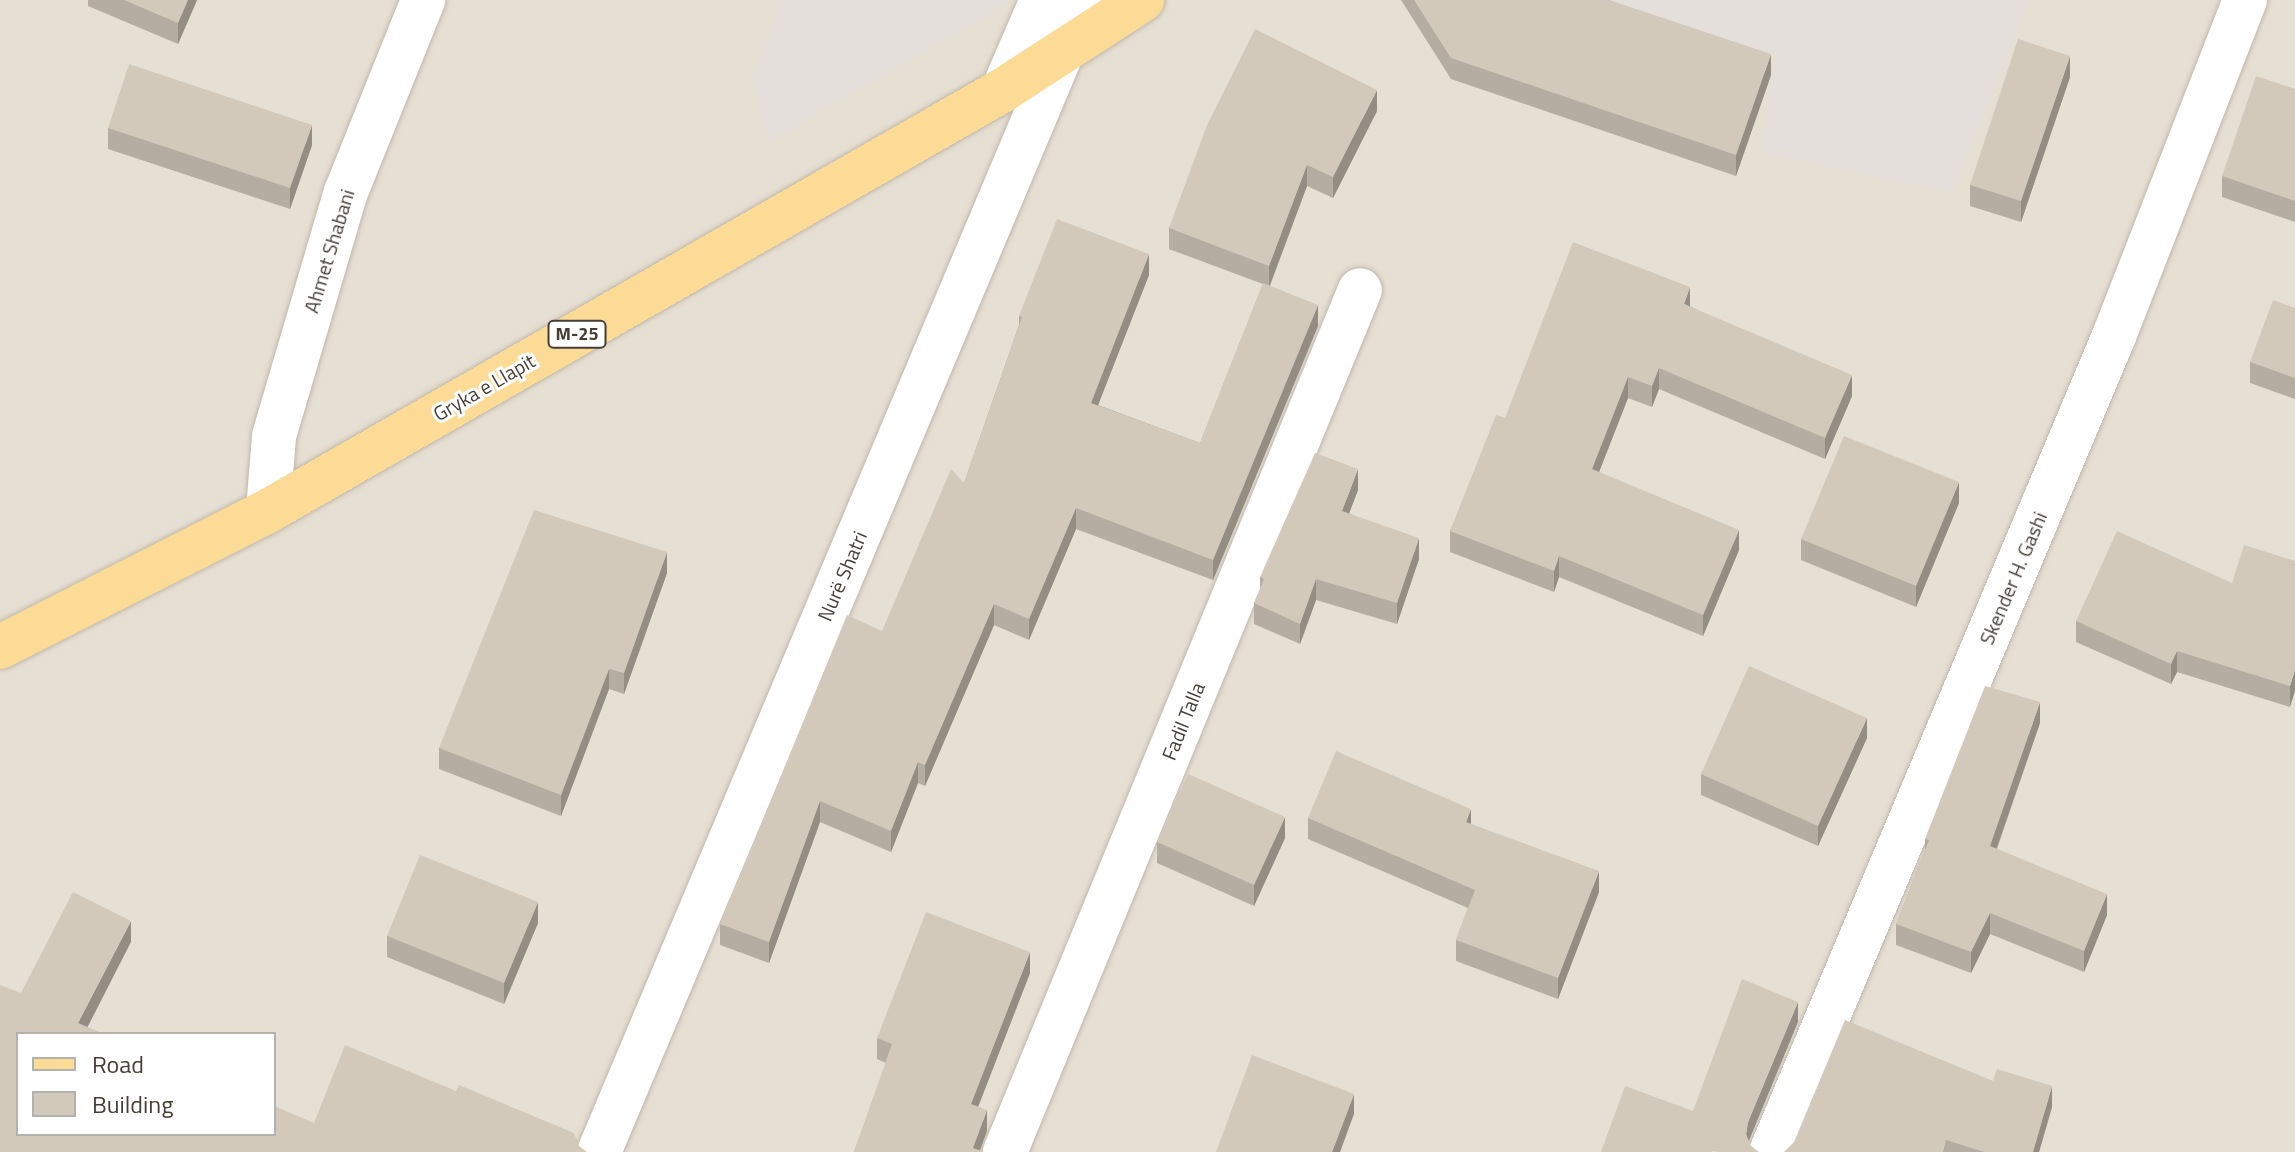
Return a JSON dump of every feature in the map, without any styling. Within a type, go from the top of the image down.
[{"type":"main road","name":"Gryka e Llapit","points":[[0,647],[268,511],[1003,90],[1142,0]]},
{"type":"street","name":"Ahmet Shabani","points":[[268,511],[274,436],[346,192],[423,0]]},
{"type":"street","points":[[1003,90],[1042,0]]},
{"type":"street","name":"Nurë Shatri","points":[[599,1152],[1084,0]]},
{"type":"street","name":"Skender H. Gashi","points":[[1771,1152],[2114,336],[2245,0]]},
{"type":"street","name":"Fadil Talla","points":[[1005,1152],[1360,290]]},
{"type":"shaded area","points":[[0,0],[2295,0],[2295,1152],[0,1152]]},
{"type":"shaded area","points":[[782,0],[1012,0],[769,141],[754,80]]},
{"type":"shaded area","points":[[1610,0],[2028,0],[1952,193],[1762,152],[1776,56]]},
{"type":"building","points":[[124,0],[188,0],[178,23]]},
{"type":"building","points":[[1414,0],[1609,0],[1771,54],[1736,155],[1451,58]]},
{"type":"building","points":[[1255,29],[1377,90],[1333,177],[1307,165],[1269,266],[1169,228],[1207,125]]},
{"type":"building","points":[[2018,39],[2070,56],[2021,201],[1970,185]]},
{"type":"building","points":[[129,64],[312,125],[290,188],[108,128]]},
{"type":"building","points":[[2256,76],[2295,89],[2295,201],[2222,176]]},
{"type":"building","points":[[1057,219],[1149,254],[1091,403],[1200,443],[1263,283],[1318,305],[1213,560],[1076,508],[1029,619],[994,604],[925,765],[918,762],[891,831],[820,801],[769,942],[720,924],[847,615],[882,631],[951,469],[964,483],[1022,317],[1019,316]]},
{"type":"building","points":[[1573,242],[1690,287],[1684,304],[1852,375],[1825,438],[1659,368],[1652,386],[1628,377],[1592,469],[1739,530],[1703,615],[1559,556],[1554,571],[1450,531],[1496,415],[1505,418]]},
{"type":"building","points":[[2273,300],[2295,308],[2295,378],[2250,362]]},
{"type":"building","points":[[1844,436],[1959,482],[1916,586],[1801,539]]},
{"type":"building","points":[[1315,453],[1358,469],[1342,511],[1419,538],[1397,603],[1316,579],[1300,624],[1254,603],[1264,579],[1260,577]]},
{"type":"building","points":[[534,510],[667,552],[624,673],[609,669],[561,795],[439,748]]},
{"type":"building","points":[[2117,531],[2232,583],[2244,545],[2295,561],[2295,670],[2290,686],[2177,651],[2171,664],[2076,621]]},
{"type":"building","points":[[1749,666],[1867,718],[1818,826],[1701,774]]},
{"type":"building","points":[[1985,686],[2040,702],[1990,846],[2107,894],[2084,951],[1990,913],[1971,952],[1896,924],[1929,840],[1925,839]]},
{"type":"building","points":[[1336,751],[1471,809],[1466,822],[1599,871],[1558,978],[1456,940],[1475,890],[1308,818]]},
{"type":"building","points":[[1188,774],[1285,817],[1254,885],[1157,842]]},
{"type":"building","points":[[420,855],[538,902],[504,983],[387,936]]},
{"type":"building","points":[[73,892],[131,921],[78,1023],[99,1032],[16,1032],[16,1136],[276,1136],[276,1107],[314,1123],[345,1045],[456,1091],[459,1085],[574,1133],[579,1146],[587,1152],[0,1152],[0,985],[21,993]]},
{"type":"building","points":[[926,912],[1030,952],[971,1104],[987,1110],[973,1148],[984,1152],[854,1152],[892,1044],[877,1038]]},
{"type":"building","points":[[1742,979],[1798,1002],[1748,1122],[1746,1134],[1751,1146],[1759,1152],[1601,1152],[1625,1086],[1693,1111]]},
{"type":"building","points":[[1845,1020],[1993,1081],[1997,1069],[2052,1086],[2033,1152],[1984,1152],[1946,1140],[1943,1152],[1784,1152],[1794,1142]]},
{"type":"building","points":[[1252,1055],[1354,1094],[1332,1152],[1216,1152]]}]
